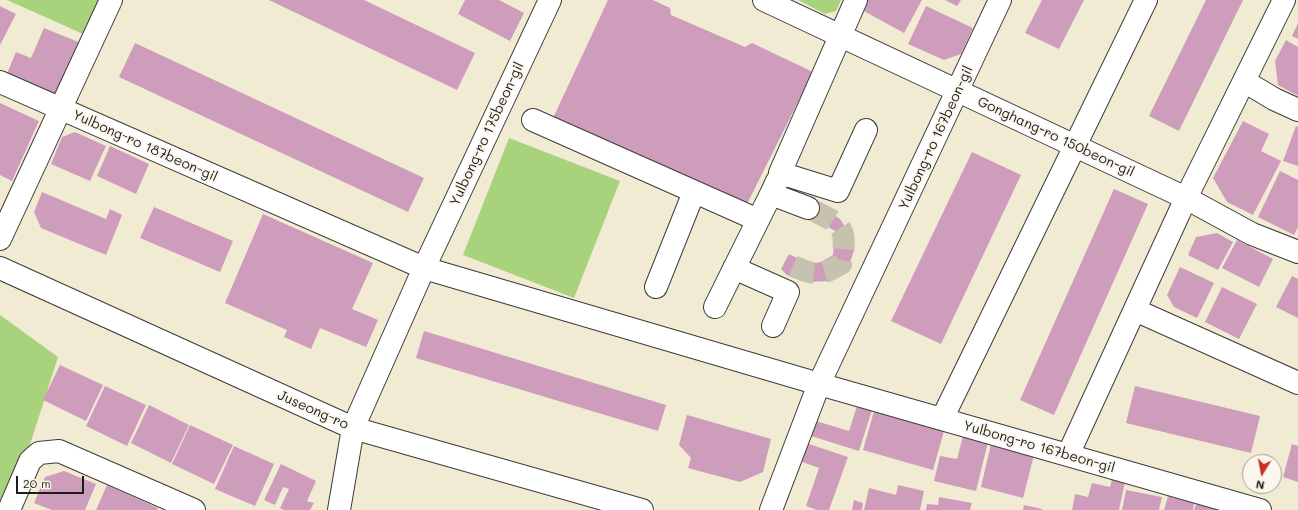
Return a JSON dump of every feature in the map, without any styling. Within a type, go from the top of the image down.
[{"type":"street","name":"Yulbong-ro 187beon-gil","points":[[0,239],[111,0]]},
{"type":"street","name":"Yulbong-ro 175beon-gil","points":[[338,510],[345,464],[353,428],[424,268],[550,0]]},
{"type":"street","name":"Gonghang-ro 150beon-gil","points":[[764,0],[1186,198],[1252,234],[1298,252]]},
{"type":"street","points":[[714,307],[771,194],[856,0]]},
{"type":"street","name":"Yulbong-ro 167beon-gil","points":[[818,384],[1000,0]]},
{"type":"street","points":[[942,420],[1146,0]]},
{"type":"street","points":[[1068,455],[1186,198],[1284,0]]},
{"type":"street","points":[[1244,81],[1274,99],[1298,110]]},
{"type":"street","name":"Yulbong-ro 187beon-gil","points":[[0,82],[424,268]]},
{"type":"street","points":[[533,120],[758,220]]},
{"type":"street","points":[[780,173],[838,191],[866,130]]},
{"type":"street","points":[[656,287],[694,192]]},
{"type":"street","points":[[771,194],[808,208]]},
{"type":"street","name":"Juseong-ro","points":[[0,268],[353,428],[642,510]]},
{"type":"street","name":"Yulbong-ro 167beon-gil","points":[[424,268],[942,420],[1260,510]]},
{"type":"street","points":[[734,268],[788,292],[773,326]]},
{"type":"street","points":[[1135,310],[1298,383]]},
{"type":"street","points":[[771,510],[818,384]]},
{"type":"street","points":[[9,510],[30,461],[39,453],[59,451],[194,510]]},
{"type":"green space","points":[[7,0],[99,0],[83,34]]},
{"type":"green space","points":[[798,0],[841,0],[836,11],[825,14]]},
{"type":"green space","points":[[509,138],[620,181],[574,298],[463,255]]},
{"type":"green space","points":[[0,315],[58,357],[9,510],[0,510]]},
{"type":"building","points":[[269,0],[364,0],[475,53],[457,90]]},
{"type":"building","points":[[465,0],[499,0],[524,13],[510,41],[458,14]]},
{"type":"building","points":[[608,0],[653,0],[670,8],[671,15],[745,47],[752,43],[813,72],[745,208],[557,126],[554,116]]},
{"type":"building","points":[[867,0],[922,0],[904,33],[862,10]]},
{"type":"building","points":[[945,0],[961,0],[957,6]]},
{"type":"building","points":[[1042,0],[1084,0],[1059,49],[1025,33]]},
{"type":"building","points":[[1206,0],[1243,0],[1179,131],[1149,116]]},
{"type":"building","points":[[0,6],[16,14],[0,45]]},
{"type":"building","points":[[926,6],[973,28],[961,54],[944,60],[908,44]]},
{"type":"building","points":[[1298,23],[1298,39],[1292,36]]},
{"type":"building","points":[[44,28],[81,43],[57,99],[6,76],[16,52],[31,58]]},
{"type":"building","points":[[1286,40],[1298,47],[1298,96],[1278,85],[1275,61]]},
{"type":"building","points":[[135,43],[424,178],[408,212],[119,77]]},
{"type":"building","points":[[0,103],[39,121],[12,181],[0,175]]},
{"type":"building","points":[[1243,121],[1269,134],[1261,151],[1281,161],[1253,215],[1227,202],[1213,178]]},
{"type":"building","points":[[1296,126],[1298,127],[1298,166],[1283,161]]},
{"type":"building","points":[[75,132],[106,146],[90,181],[51,164],[62,137]]},
{"type":"building","points":[[110,146],[149,164],[136,194],[97,176]]},
{"type":"building","points":[[972,152],[1021,175],[941,344],[891,321]]},
{"type":"building","points":[[1280,171],[1298,180],[1298,227],[1294,235],[1258,217]]},
{"type":"building","points":[[1114,189],[1148,204],[1054,415],[1020,400]]},
{"type":"building","points":[[42,192],[106,219],[110,209],[122,215],[106,255],[41,228],[34,212]]},
{"type":"building","points":[[815,204],[840,219],[850,235],[854,250],[848,269],[831,281],[805,282],[787,275],[781,269],[789,254],[809,264],[821,262],[833,255],[835,231],[808,215]]},
{"type":"building","points":[[154,207],[233,241],[220,272],[140,238]]},
{"type":"building","points":[[263,214],[373,263],[352,309],[378,320],[366,347],[320,328],[311,349],[284,337],[287,330],[225,303]]},
{"type":"building","points":[[1217,233],[1233,242],[1218,270],[1188,255],[1196,237]]},
{"type":"building","points":[[1237,240],[1273,259],[1259,287],[1222,268]]},
{"type":"building","points":[[1180,267],[1214,283],[1197,318],[1174,307],[1167,295]]},
{"type":"building","points":[[1292,276],[1298,279],[1298,318],[1276,307]]},
{"type":"building","points":[[1222,287],[1257,304],[1239,339],[1205,322]]},
{"type":"building","points":[[424,331],[666,405],[658,431],[416,358]]},
{"type":"building","points":[[60,365],[103,385],[86,421],[43,400]]},
{"type":"building","points":[[105,386],[146,405],[127,446],[86,426]]},
{"type":"building","points":[[1135,386],[1260,416],[1251,453],[1126,423]]},
{"type":"building","points":[[149,405],[189,425],[171,463],[131,443]]},
{"type":"building","points":[[857,406],[872,410],[859,451],[811,436],[816,421],[849,431]]},
{"type":"building","points":[[874,411],[944,431],[933,470],[863,450]]},
{"type":"building","points":[[687,415],[771,439],[763,472],[740,482],[688,468],[691,458],[679,445]]},
{"type":"building","points":[[190,425],[233,445],[214,484],[172,464]]},
{"type":"building","points":[[963,436],[988,442],[976,491],[934,481],[940,456],[957,459]]},
{"type":"building","points":[[800,441],[848,457],[829,510],[817,510],[806,506],[819,468],[794,459]]},
{"type":"building","points":[[991,444],[1034,455],[1023,498],[981,487]]},
{"type":"building","points":[[1292,444],[1298,446],[1298,482],[1283,477]]},
{"type":"building","points":[[234,446],[274,464],[255,506],[215,489]]},
{"type":"building","points":[[281,464],[316,481],[307,501],[314,503],[310,510],[284,510],[280,508],[289,489],[283,487],[275,505],[264,500]]},
{"type":"building","points":[[64,471],[96,484],[85,510],[52,510],[34,503],[45,477]]},
{"type":"building","points":[[1112,479],[1125,482],[1119,510],[1072,510],[1075,494],[1088,497],[1092,483],[1110,487]]},
{"type":"building","points":[[107,485],[158,508],[157,510],[96,510]]},
{"type":"building","points":[[898,485],[924,491],[920,510],[864,510],[869,488],[896,495]]},
{"type":"building","points":[[1126,490],[1162,497],[1159,510],[1122,510]]},
{"type":"building","points":[[1168,496],[1194,503],[1193,510],[1164,510]]},
{"type":"building","points":[[939,497],[972,503],[970,510],[926,510],[927,504],[938,505]]},
{"type":"building","points":[[854,500],[863,503],[862,510],[852,510]]},
{"type":"building","points":[[1196,504],[1219,509],[1219,510],[1194,510]]},
{"type":"building","points":[[1024,505],[1042,509],[1042,510],[1023,510]]},
{"type":"tunnel","points":[[793,266],[812,273],[822,273],[841,264],[844,241],[843,233],[840,227],[835,222],[808,208]]}]
